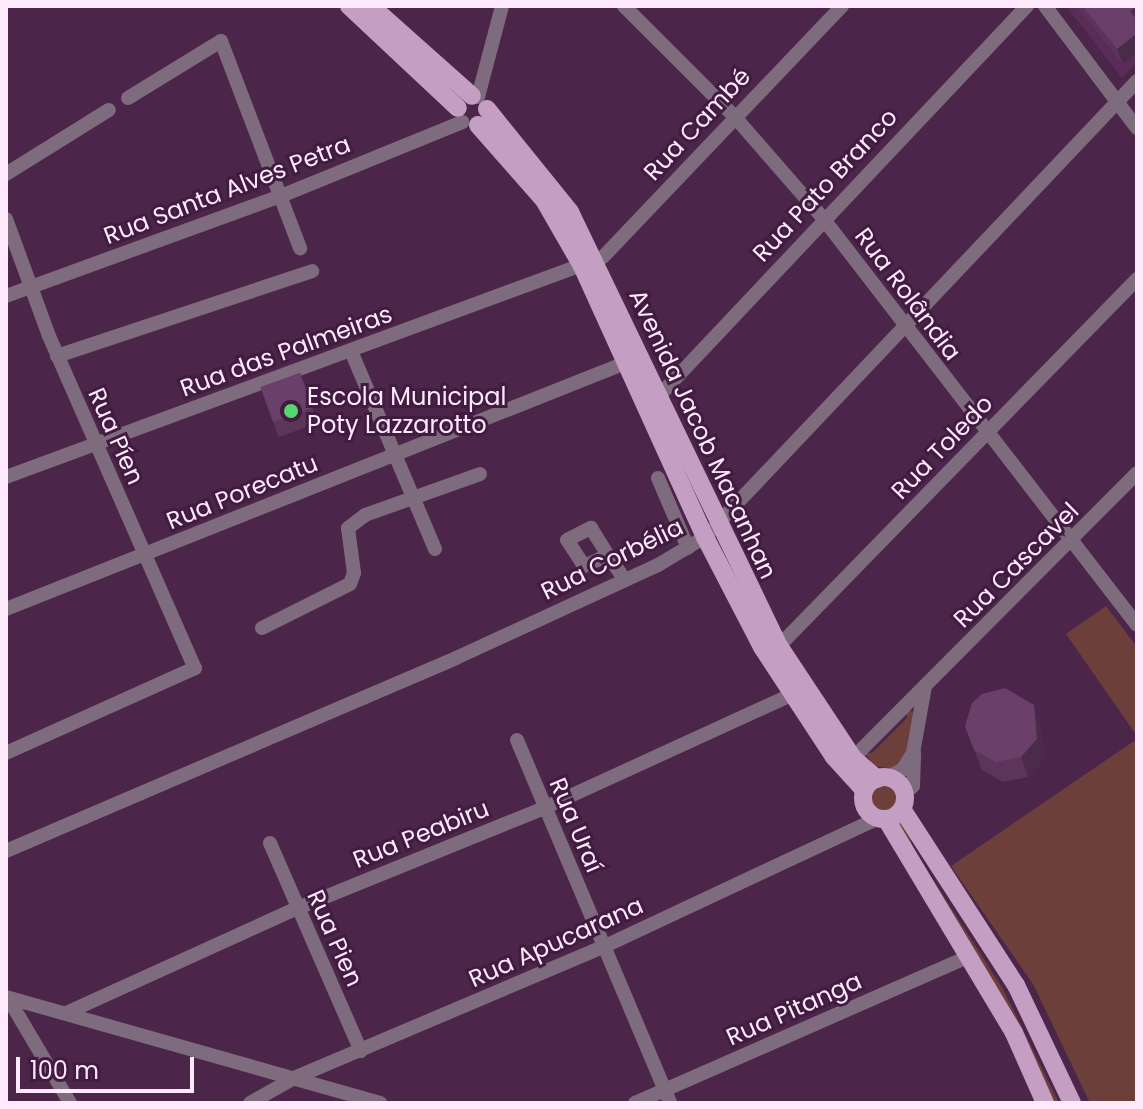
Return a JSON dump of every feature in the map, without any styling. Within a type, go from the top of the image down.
[{"type":"main road","name":"Avenida Jacob Macanhan","points":[[349,6],[472,109]]},
{"type":"main road","name":"Avenida Jacob Macanhan","points":[[371,6],[472,109],[544,200],[588,264],[658,397],[711,531],[779,646],[853,758],[876,782]]},
{"type":"main road","name":"Avenida Jacob Macanhan","points":[[588,264],[628,362],[791,695],[876,782]]},
{"type":"main road","points":[[876,782],[865,809],[892,810]]},
{"type":"main road","points":[[876,782],[1045,1103]]},
{"type":"main road","points":[[892,810],[1016,985],[1072,1103]]},
{"type":"street","points":[[472,109],[502,6]]},
{"type":"street","name":"Rua Rolândia","points":[[624,6],[734,116],[822,217],[1137,625]]},
{"type":"street","points":[[637,19],[649,6]]},
{"type":"street","name":"Rua Cambé","points":[[588,264],[842,6]]},
{"type":"street","name":"Rua Pato Branco","points":[[658,397],[822,217],[1027,6]]},
{"type":"street","points":[[1045,6],[1137,128]]},
{"type":"street","points":[[128,98],[221,41],[300,248]]},
{"type":"street","name":"Rua Corbélia","points":[[6,851],[625,580],[688,548],[711,531],[1137,81]]},
{"type":"street","name":"Rua Santa Alves Petra","points":[[6,296],[281,196],[472,109]]},
{"type":"street","points":[[6,174],[109,110]]},
{"type":"street","name":"Rua Píen","points":[[6,219],[57,356],[195,668],[6,753]]},
{"type":"street","name":"Rua das Palmeiras","points":[[6,477],[588,264]]},
{"type":"street","points":[[57,356],[312,271]]},
{"type":"street","name":"Rua Toledo","points":[[779,646],[1137,279]]},
{"type":"street","points":[[351,351],[435,549]]},
{"type":"street","name":"Rua Porecatu","points":[[6,609],[628,362]]},
{"type":"street","name":"Rua Cascavel","points":[[853,758],[1137,473]]},
{"type":"street","points":[[262,628],[350,584],[354,573],[348,528],[365,515],[480,474]]},
{"type":"street","points":[[658,478],[688,548]]},
{"type":"street","points":[[608,555],[625,580]]},
{"type":"street","points":[[892,810],[913,786],[913,753],[925,686]]},
{"type":"street","name":"Rua Peabiru","points":[[66,1013],[298,908],[544,808],[791,695]]},
{"type":"street","name":"Rua Uraí","points":[[517,740],[668,1096]]},
{"type":"street","points":[[876,782],[903,769],[913,753]]},
{"type":"street","name":"Rua Apucarana","points":[[250,1103],[294,1078],[603,947],[892,810]]},
{"type":"street","name":"Rua Pien","points":[[270,843],[361,1051]]},
{"type":"street","name":"Rua Pitanga","points":[[635,1103],[668,1096],[970,956]]},
{"type":"street","points":[[7,997],[294,1078],[357,1100],[380,1103]]},
{"type":"street","points":[[7,997],[70,1103]]},
{"type":"shaded area","points":[[1066,6],[1137,6],[1137,62],[1122,78]]},
{"type":"shaded area","points":[[1106,606],[1137,647],[1137,736],[1066,634]]},
{"type":"shaded area","points":[[906,709],[914,712],[907,756],[893,769],[875,766],[864,753],[872,753],[907,718]]},
{"type":"shaded area","points":[[1137,739],[1137,1103],[1090,1103],[1033,984],[951,866]]},
{"type":"shaded area","points":[[884,784],[893,788],[897,797],[893,806],[884,810],[875,806],[871,797],[875,788]]},
{"type":"shaded area","points":[[904,820],[914,850],[1003,989],[1059,1103],[1052,1103],[1000,992],[893,829]]},
{"type":"building","points":[[1083,6],[1137,6],[1130,11],[1137,20],[1137,33],[1117,49]]},
{"type":"building","name":"Escola Municipal Poty Lazzarotto","points":[[300,373],[313,408],[273,422],[261,387]]},
{"type":"building","points":[[1005,688],[1034,705],[1037,739],[1021,757],[996,762],[974,750],[965,726],[972,703],[982,694]]},
{"type":"place","name":"Escola Municipal Poty Lazzarotto","points":[[291,411]]}]
